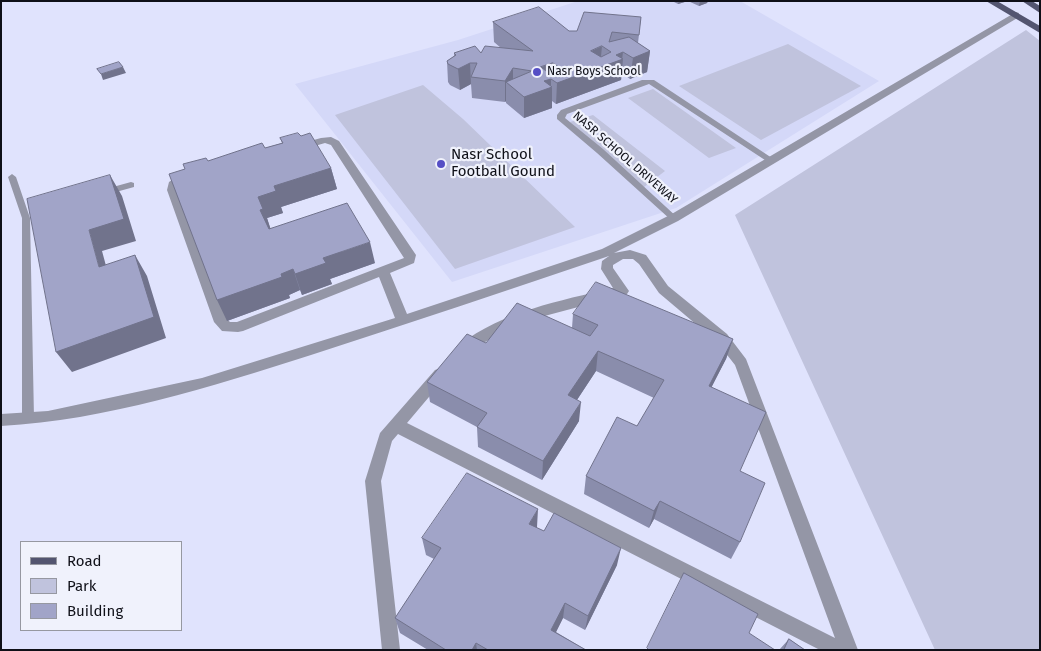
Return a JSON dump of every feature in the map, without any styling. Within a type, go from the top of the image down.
[{"type":"main road","points":[[990,1],[1040,30]]},
{"type":"main road","points":[[1026,1],[1040,10]]},
{"type":"street","points":[[1,420],[48,417],[202,384],[616,253],[1016,15]]},
{"type":"street","points":[[331,140],[335,143],[410,255],[410,260],[383,271],[238,327],[227,327],[220,322],[173,190],[173,185],[179,181],[331,140]]},
{"type":"street","points":[[616,253],[636,254],[643,259],[655,280],[668,294],[682,308],[723,339],[741,363],[849,650]]},
{"type":"street","points":[[391,650],[373,481],[385,438],[451,362],[488,331],[516,319],[622,291],[607,269],[607,264],[616,253]]},
{"type":"street","points":[[383,271],[403,321]]},
{"type":"street","points":[[396,425],[840,650]]},
{"type":"lane","name":"NASR SCHOOL DRIVEWAY","points":[[674,218],[562,119],[561,115],[645,82],[651,82],[771,160]]},
{"type":"lane","points":[[12,177],[31,216],[28,418]]},
{"type":"lane","points":[[97,195],[131,184]]},
{"type":"shaded area","name":"Nasr Boys School","points":[[578,1],[740,1],[879,81],[676,208],[452,282],[295,84],[458,40]]},
{"type":"green space","points":[[1026,30],[1040,41],[1040,650],[935,650],[735,215]]},
{"type":"green space","points":[[788,44],[861,86],[761,140],[679,86]]},
{"type":"green space","name":"Nasr School Football Gound","points":[[423,85],[463,119],[575,227],[455,269],[335,115]]},
{"type":"green space","points":[[653,89],[736,148],[709,158],[628,98]]},
{"type":"green space","points":[[593,115],[665,171],[644,187],[600,151],[570,122]]},
{"type":"building","points":[[539,7],[569,31],[577,31],[584,12],[641,17],[639,35],[612,32],[609,42],[629,37],[650,51],[633,58],[623,52],[616,55],[623,59],[557,83],[551,79],[544,81],[552,87],[524,97],[506,82],[532,71],[513,68],[505,81],[471,77],[477,63],[470,63],[458,69],[448,64],[447,61],[456,55],[454,53],[475,46],[481,53],[485,46],[533,51],[493,22]],"holes":[[[602,46],[611,52],[601,57],[591,51]],[[553,63],[563,70],[551,75],[541,67]]]},
{"type":"building","points":[[119,62],[123,67],[101,74],[97,69]]},
{"type":"building","points":[[298,133],[301,136],[310,133],[331,168],[274,186],[276,191],[258,197],[263,209],[260,210],[269,229],[347,203],[370,242],[323,258],[326,263],[295,274],[293,269],[281,274],[282,277],[217,300],[169,174],[185,169],[183,164],[206,158],[208,161],[262,143],[265,148],[283,143],[280,138]]},
{"type":"building","points":[[110,175],[124,219],[89,230],[99,267],[135,255],[154,317],[56,352],[27,199]]},
{"type":"building","points":[[596,282],[733,339],[709,386],[766,412],[740,471],[765,483],[740,542],[660,501],[654,511],[586,476],[617,417],[637,426],[664,380],[598,351],[568,395],[581,402],[543,461],[477,427],[487,413],[427,382],[467,334],[486,343],[517,303],[590,336],[598,325],[573,314]]},
{"type":"building","points":[[467,473],[538,509],[529,524],[544,531],[554,513],[621,548],[588,616],[565,603],[551,630],[586,650],[488,650],[476,643],[472,650],[446,650],[395,618],[441,548],[422,538]]},
{"type":"building","points":[[684,573],[758,614],[749,633],[775,650],[649,650],[647,648]]},
{"type":"building","points":[[789,639],[805,650],[784,650]]},
{"type":"place","name":"Nasr Boys School","points":[[537,72]]},
{"type":"place","name":"Nasr School Football Gound","points":[[441,164]]}]
